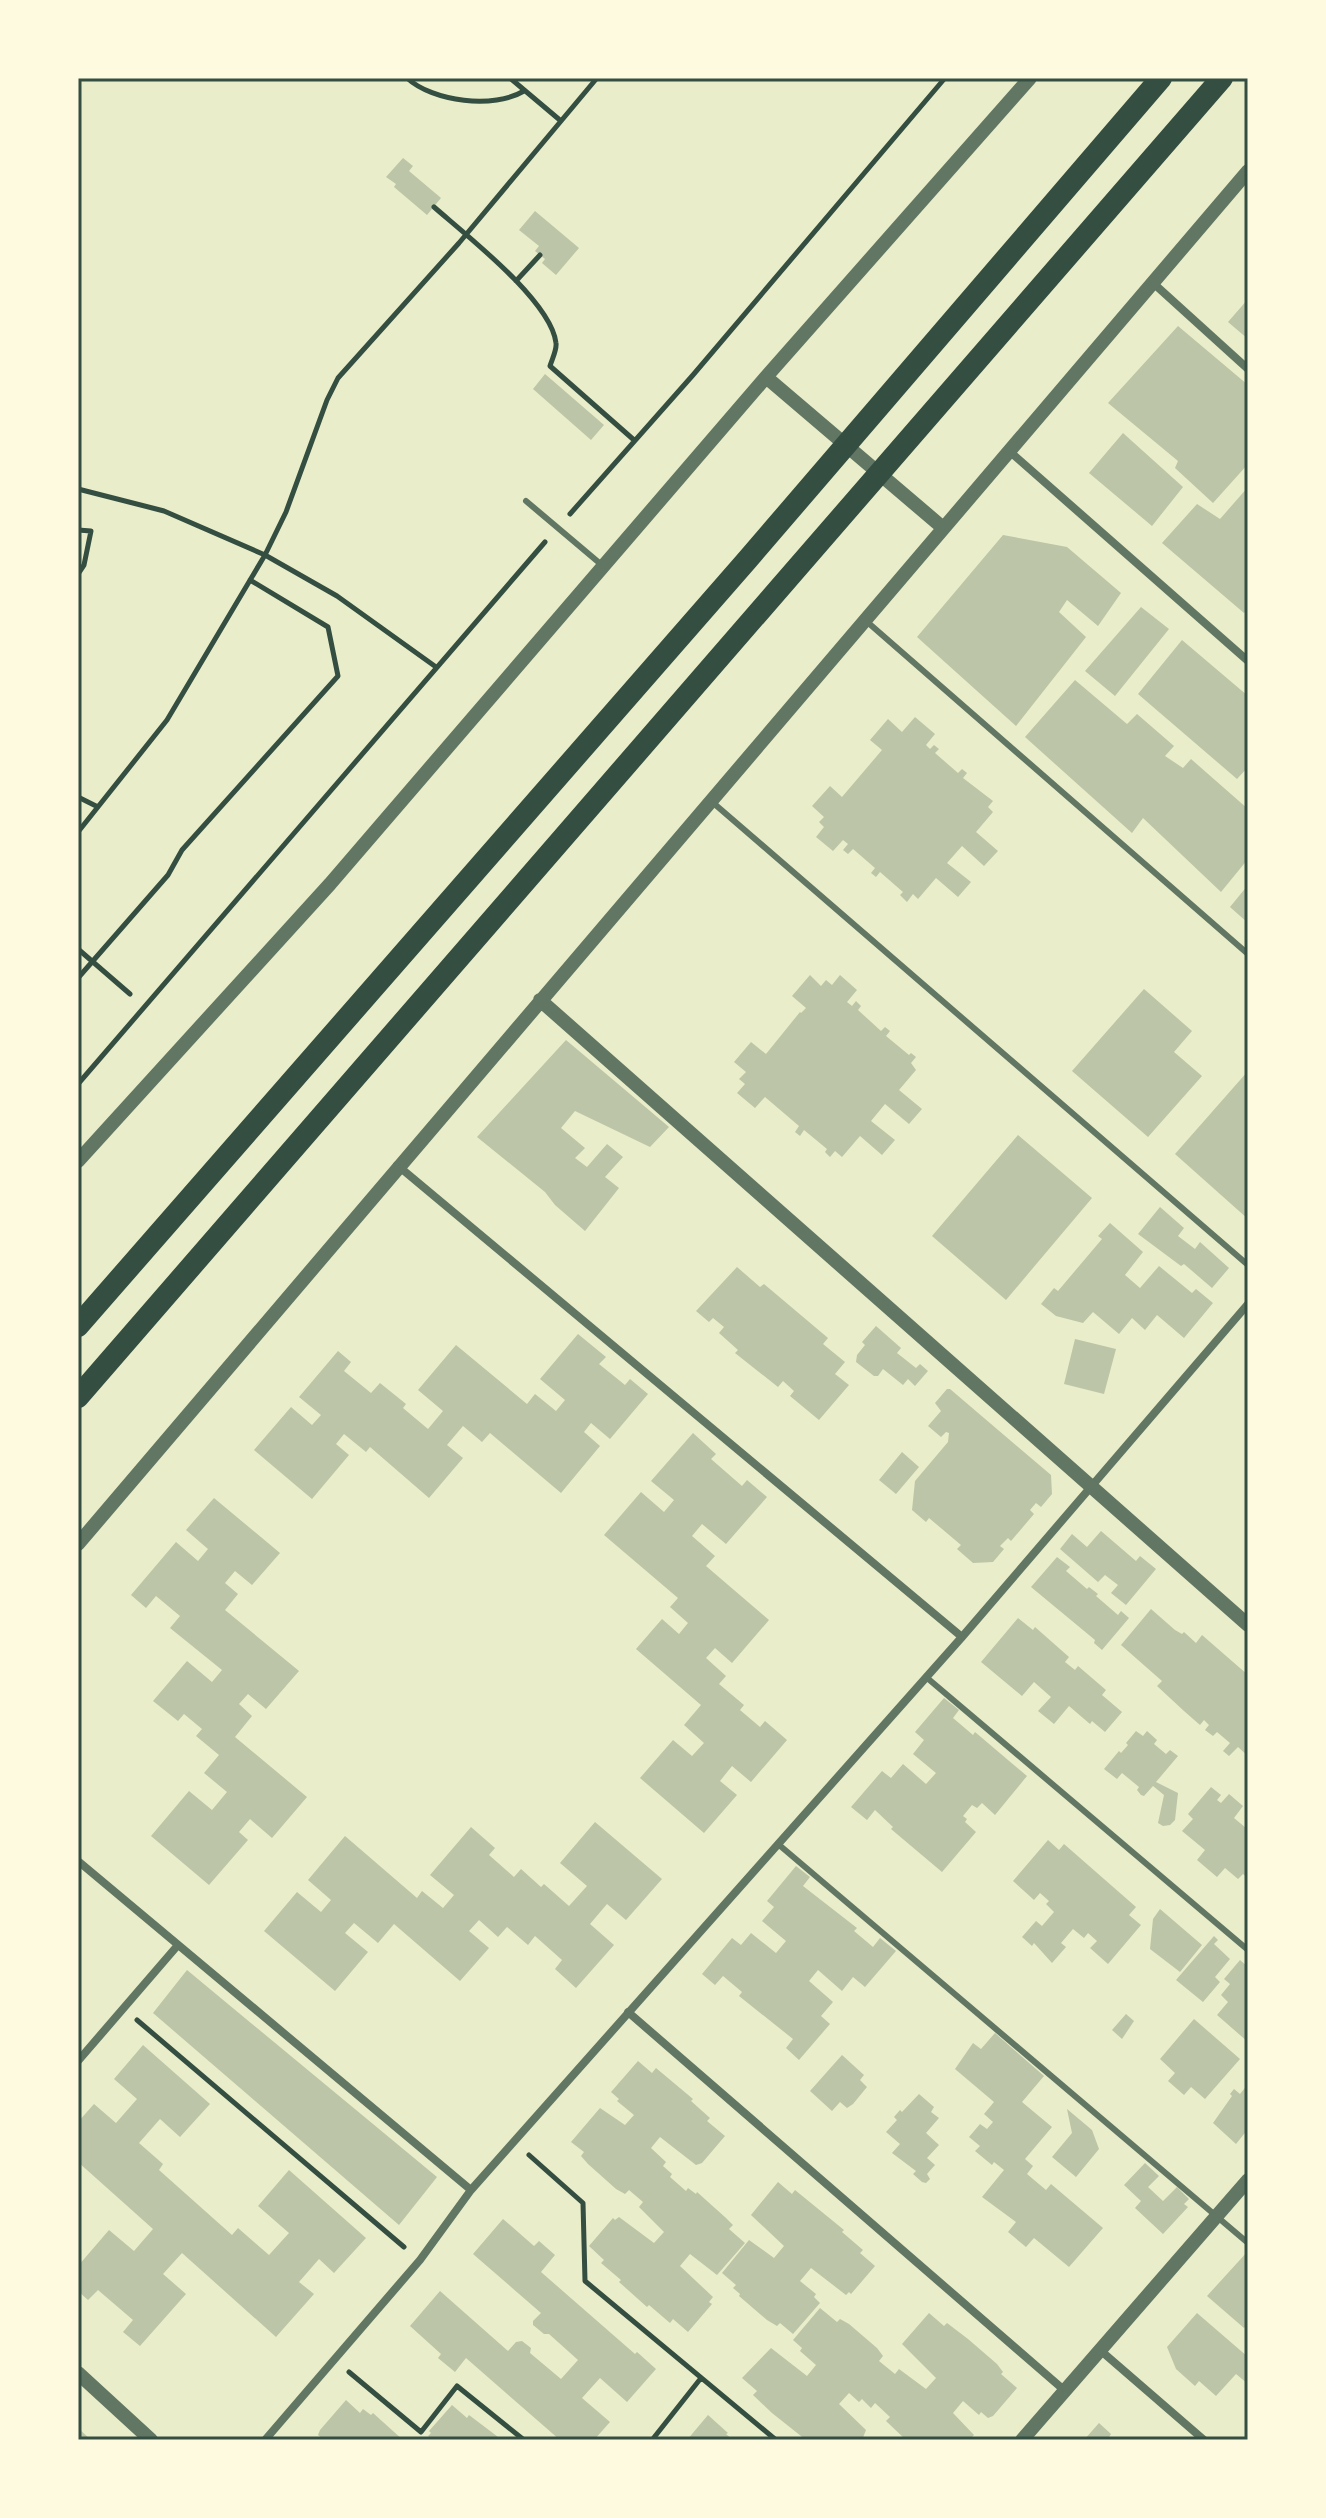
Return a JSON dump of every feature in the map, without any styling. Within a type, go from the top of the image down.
[{"type":"highway","points":[[78,1326],[738,571],[1161,78]]},
{"type":"highway","points":[[78,1397],[1222,78]]},
{"type":"street","points":[[78,1161],[330,884],[766,377],[1030,78]]},
{"type":"street","points":[[78,1544],[709,798],[1248,171]]},
{"type":"street","points":[[1152,282],[1248,369]]},
{"type":"street","points":[[766,377],[942,527]]},
{"type":"street","points":[[1008,450],[1248,661]]},
{"type":"street","points":[[540,1000],[1248,1625]]},
{"type":"street","points":[[397,1165],[962,1637]]},
{"type":"street","points":[[265,2440],[420,2260],[471,2190],[516,2143],[628,2012],[962,1637],[1248,1304]]},
{"type":"street","points":[[78,1861],[471,2190]]},
{"type":"street","points":[[78,2061],[178,1945]]},
{"type":"street","points":[[628,2012],[1064,2390]]},
{"type":"street","points":[[1022,2440],[1248,2180]]},
{"type":"street","points":[[1100,2349],[1204,2440]]},
{"type":"street","points":[[78,2373],[151,2440]]},
{"type":"lane","points":[[526,501],[603,566]]},
{"type":"lane","points":[[863,619],[1248,954]]},
{"type":"lane","points":[[709,798],[1248,1265]]},
{"type":"lane","points":[[926,1677],[1248,1950]]},
{"type":"lane","points":[[778,1844],[1248,2243]]},
{"type":"path","points":[[407,78],[456,99],[484,102],[512,98],[524,91]]},
{"type":"path","points":[[510,78],[562,121]]},
{"type":"path","points":[[78,832],[167,720],[265,555],[286,512],[338,378],[466,235],[597,78]]},
{"type":"path","points":[[561,524],[722,342],[945,78]]},
{"type":"path","points":[[434,207],[516,281],[547,316],[557,345],[550,366],[634,440]]},
{"type":"path","points":[[516,281],[540,255]]},
{"type":"path","points":[[78,489],[164,511],[265,555],[337,596],[436,667]]},
{"type":"path","points":[[78,530],[91,531],[84,565],[78,574]]},
{"type":"path","points":[[78,1084],[551,536]]},
{"type":"path","points":[[78,978],[168,875],[182,850],[338,676],[328,627],[250,580]]},
{"type":"path","points":[[78,797],[98,807]]},
{"type":"path","points":[[78,949],[130,994]]},
{"type":"path","points":[[123,2008],[420,2260]]},
{"type":"path","points":[[516,2143],[583,2203],[585,2281],[776,2440]]},
{"type":"path","points":[[334,2360],[421,2432],[457,2386],[524,2440]]},
{"type":"path","points":[[652,2440],[701,2378]]},
{"type":"building","points":[[403,158],[413,166],[409,171],[441,198],[427,215],[386,177]]},
{"type":"building","points":[[535,211],[579,248],[556,275],[542,263],[545,259],[535,251],[539,246],[519,230]]},
{"type":"building","points":[[1248,299],[1248,339],[1228,322]]},
{"type":"building","points":[[1178,326],[1248,385],[1248,464],[1213,503],[1175,468],[1178,461],[1108,403]]},
{"type":"building","points":[[545,374],[604,425],[591,440],[533,389]]},
{"type":"building","points":[[1123,433],[1183,487],[1152,526],[1089,473]]},
{"type":"building","points":[[1248,487],[1248,608],[1244,613],[1162,543],[1197,504],[1220,519]]},
{"type":"building","points":[[1003,535],[1067,547],[1121,593],[1098,626],[1067,600],[1059,612],[1086,637],[1016,726],[917,637]]},
{"type":"building","points":[[1141,607],[1169,629],[1115,696],[1085,671]]},
{"type":"building","points":[[1182,640],[1248,696],[1248,767],[1237,779],[1138,694]]},
{"type":"building","points":[[1075,680],[1127,724],[1137,714],[1174,746],[1165,756],[1183,768],[1191,759],[1248,809],[1248,859],[1221,892],[1143,818],[1132,833],[1025,737]]},
{"type":"building","points":[[915,717],[935,734],[926,745],[930,749],[934,745],[939,749],[935,753],[958,773],[962,769],[967,773],[963,778],[993,801],[988,807],[993,812],[976,832],[998,851],[984,866],[962,846],[947,863],[971,882],[958,897],[936,878],[918,899],[913,894],[907,902],[900,895],[903,892],[880,872],[876,877],[871,873],[875,868],[853,849],[848,854],[843,850],[848,844],[843,840],[833,851],[816,837],[824,827],[819,822],[824,817],[812,806],[830,786],[842,797],[882,750],[870,740],[888,719],[902,732]]},
{"type":"building","points":[[1248,885],[1248,923],[1230,907]]},
{"type":"building","points":[[810,975],[821,986],[826,980],[832,985],[840,975],[857,990],[847,1002],[852,1006],[856,1001],[861,1006],[858,1010],[881,1031],[885,1027],[890,1031],[886,1036],[916,1057],[911,1063],[916,1070],[899,1090],[922,1109],[909,1124],[885,1104],[871,1121],[895,1140],[882,1155],[860,1136],[842,1157],[835,1151],[830,1157],[825,1152],[827,1149],[804,1130],[800,1136],[795,1132],[799,1126],[765,1097],[755,1108],[737,1093],[745,1084],[739,1079],[746,1072],[734,1062],[751,1042],[766,1054],[806,1008],[792,996]]},
{"type":"building","points":[[1144,989],[1192,1031],[1174,1052],[1202,1076],[1148,1137],[1072,1071]]},
{"type":"building","points":[[566,1040],[669,1127],[650,1147],[575,1111],[561,1128],[585,1148],[575,1158],[587,1167],[607,1144],[623,1157],[605,1177],[619,1188],[585,1231],[545,1192],[477,1137]]},
{"type":"building","points":[[1248,1071],[1248,1219],[1175,1154]]},
{"type":"building","points":[[1018,1135],[1092,1198],[1006,1300],[932,1236]]},
{"type":"building","points":[[1160,1207],[1184,1228],[1178,1236],[1195,1249],[1200,1242],[1229,1268],[1212,1288],[1184,1264],[1181,1266],[1138,1234]]},
{"type":"building","points":[[1110,1223],[1143,1252],[1125,1275],[1140,1288],[1159,1266],[1192,1293],[1196,1289],[1213,1303],[1184,1338],[1157,1315],[1145,1330],[1132,1318],[1119,1334],[1093,1312],[1083,1323],[1056,1316],[1041,1304],[1054,1288],[1058,1291],[1102,1239],[1098,1236]]},
{"type":"building","points":[[737,1267],[760,1287],[764,1284],[828,1338],[823,1344],[845,1362],[835,1374],[849,1385],[819,1420],[790,1396],[794,1391],[783,1381],[778,1387],[735,1353],[738,1350],[719,1333],[724,1327],[713,1318],[709,1322],[696,1311]]},
{"type":"building","points":[[876,1326],[901,1348],[897,1353],[916,1368],[920,1364],[928,1371],[915,1386],[908,1379],[903,1385],[883,1369],[878,1376],[874,1376],[856,1362],[865,1345],[862,1342]]},
{"type":"building","points":[[578,1334],[606,1357],[599,1364],[625,1385],[630,1379],[648,1394],[610,1439],[591,1423],[584,1432],[600,1446],[561,1493],[490,1433],[482,1442],[463,1426],[447,1445],[463,1458],[429,1498],[370,1447],[366,1452],[344,1434],[336,1444],[349,1455],[312,1499],[254,1450],[291,1407],[312,1425],[321,1415],[299,1397],[338,1351],[351,1362],[344,1371],[371,1393],[380,1383],[406,1404],[403,1408],[428,1429],[443,1411],[418,1390],[456,1345],[527,1404],[535,1394],[556,1411],[565,1400],[540,1379]]},
{"type":"building","points":[[1075,1339],[1116,1349],[1104,1394],[1064,1384]]},
{"type":"building","points":[[947,1389],[1051,1475],[1052,1494],[1041,1507],[1036,1503],[1030,1510],[1034,1514],[1011,1541],[1008,1538],[1000,1546],[1004,1549],[993,1562],[973,1563],[957,1549],[961,1545],[929,1518],[926,1522],[912,1510],[915,1481],[948,1442],[949,1433],[941,1437],[928,1426],[941,1411],[935,1403]]},
{"type":"building","points":[[693,1433],[716,1454],[711,1459],[742,1486],[747,1480],[767,1497],[726,1544],[702,1524],[692,1536],[715,1556],[706,1566],[769,1620],[732,1663],[715,1648],[706,1658],[726,1676],[719,1684],[744,1705],[740,1710],[760,1727],[765,1721],[787,1740],[751,1782],[732,1766],[720,1781],[737,1795],[704,1833],[640,1778],[673,1740],[692,1756],[704,1743],[684,1725],[701,1705],[636,1649],[662,1619],[679,1634],[688,1623],[670,1607],[678,1598],[604,1535],[641,1492],[664,1512],[674,1500],[651,1481]]},
{"type":"building","points":[[902,1452],[919,1467],[896,1494],[879,1480]]},
{"type":"building","points":[[214,1498],[280,1553],[252,1585],[235,1571],[225,1583],[238,1594],[225,1610],[299,1671],[266,1709],[248,1694],[239,1704],[252,1716],[235,1737],[307,1797],[272,1838],[250,1819],[239,1832],[248,1840],[209,1885],[151,1836],[189,1791],[212,1810],[227,1792],[204,1773],[219,1755],[196,1736],[202,1729],[184,1714],[178,1721],[153,1701],[187,1661],[212,1682],[222,1670],[170,1628],[180,1616],[156,1596],[146,1608],[131,1595],[176,1542],[198,1561],[208,1549],[186,1530]]},
{"type":"building","points":[[1101,1531],[1136,1561],[1140,1556],[1156,1569],[1126,1605],[1111,1593],[1118,1585],[1105,1575],[1098,1582],[1060,1549],[1072,1534],[1087,1547]]},
{"type":"building","points":[[1057,1557],[1070,1567],[1066,1571],[1087,1589],[1089,1587],[1098,1594],[1096,1596],[1118,1615],[1121,1611],[1129,1618],[1102,1650],[1094,1643],[1095,1640],[1031,1587]]},
{"type":"building","points":[[1151,1609],[1196,1643],[1202,1635],[1248,1675],[1248,1756],[1238,1747],[1229,1756],[1223,1751],[1230,1743],[1217,1732],[1213,1736],[1205,1730],[1209,1725],[1204,1720],[1200,1725],[1184,1711],[1157,1686],[1162,1681],[1121,1645]]},
{"type":"building","points":[[1018,1618],[1033,1630],[1035,1627],[1069,1657],[1065,1662],[1075,1670],[1078,1666],[1106,1690],[1102,1695],[1122,1712],[1105,1732],[1069,1706],[1054,1724],[1038,1711],[1051,1697],[1034,1682],[1022,1696],[981,1662]]},
{"type":"building","points":[[944,1698],[959,1710],[953,1718],[973,1735],[975,1732],[1027,1776],[995,1815],[982,1803],[977,1808],[972,1805],[963,1816],[976,1832],[942,1872],[891,1829],[893,1827],[875,1810],[867,1820],[851,1807],[882,1771],[891,1778],[903,1764],[926,1784],[936,1773],[913,1754],[924,1740],[915,1732]]},
{"type":"building","points":[[1136,1731],[1143,1736],[1147,1731],[1157,1740],[1154,1744],[1166,1754],[1170,1750],[1178,1756],[1156,1782],[1178,1793],[1175,1820],[1170,1825],[1158,1823],[1164,1795],[1153,1786],[1144,1796],[1141,1795],[1137,1790],[1139,1787],[1122,1773],[1117,1779],[1104,1769],[1128,1745],[1126,1743]]},
{"type":"building","points":[[1211,1787],[1221,1795],[1217,1800],[1221,1803],[1229,1794],[1243,1806],[1234,1818],[1246,1828],[1248,1826],[1248,1878],[1243,1874],[1238,1879],[1225,1868],[1217,1877],[1197,1860],[1205,1850],[1182,1831],[1193,1819],[1188,1814]]},
{"type":"building","points":[[595,1822],[662,1879],[626,1920],[607,1904],[590,1924],[614,1945],[576,1988],[555,1969],[562,1960],[535,1936],[528,1945],[507,1927],[498,1937],[479,1920],[469,1931],[489,1948],[460,1981],[394,1924],[378,1943],[354,1923],[345,1933],[368,1952],[335,1991],[264,1931],[297,1892],[321,1912],[331,1900],[308,1880],[345,1836],[417,1898],[422,1891],[443,1908],[454,1895],[430,1875],[471,1827],[495,1848],[489,1855],[514,1877],[521,1869],[569,1906],[587,1886],[560,1863]]},
{"type":"building","points":[[1048,1840],[1059,1850],[1064,1844],[1136,1907],[1129,1915],[1141,1925],[1108,1964],[1090,1948],[1097,1941],[1088,1933],[1084,1938],[1073,1929],[1061,1943],[1066,1947],[1052,1963],[1034,1943],[1032,1946],[1022,1937],[1036,1921],[1042,1926],[1054,1912],[1046,1904],[1049,1901],[1040,1893],[1034,1900],[1013,1881]]},
{"type":"building","points":[[796,1866],[810,1877],[803,1886],[857,1928],[854,1931],[873,1947],[880,1938],[896,1951],[865,1987],[853,1977],[842,1991],[818,1970],[809,1981],[833,2002],[821,2016],[830,2024],[799,2060],[786,2048],[793,2039],[739,1996],[742,1992],[723,1976],[715,1985],[702,1974],[732,1938],[741,1945],[751,1933],[776,1953],[786,1941],[762,1921],[774,1907],[767,1901]]},
{"type":"building","points":[[1160,1909],[1202,1945],[1180,1972],[1150,1949],[1153,1919]]},
{"type":"building","points":[[1214,1936],[1218,1940],[1214,1944],[1230,1959],[1215,1977],[1220,1982],[1203,2002],[1176,1980]]},
{"type":"building","points":[[1240,1960],[1248,1967],[1248,2042],[1217,2015],[1228,2002],[1221,1995],[1230,1984],[1224,1979]]},
{"type":"building","points":[[187,1970],[437,2177],[399,2225],[153,2013]]},
{"type":"building","points":[[1126,2014],[1134,2021],[1122,2039],[1112,2030]]},
{"type":"building","points":[[1194,2019],[1240,2059],[1205,2099],[1191,2087],[1184,2095],[1168,2081],[1175,2073],[1160,2059]]},
{"type":"building","points":[[995,2033],[1044,2076],[1022,2102],[1052,2127],[1025,2159],[1033,2166],[1027,2174],[1046,2190],[1051,2184],[1103,2228],[1069,2267],[1034,2238],[1026,2247],[1008,2232],[1016,2222],[982,2197],[1004,2170],[975,2151],[980,2146],[969,2137],[980,2124],[987,2129],[993,2122],[984,2114],[994,2102],[955,2069],[973,2043],[981,2049]]},
{"type":"building","points":[[143,2045],[210,2104],[180,2137],[160,2119],[139,2143],[163,2164],[159,2170],[232,2235],[238,2228],[269,2255],[289,2233],[258,2206],[289,2170],[366,2238],[334,2273],[319,2259],[299,2282],[314,2294],[276,2337],[182,2253],[163,2274],[186,2294],[140,2346],[123,2332],[133,2320],[98,2290],[88,2300],[78,2291],[78,2266],[109,2230],[134,2251],[153,2229],[78,2162],[78,2122],[94,2104],[116,2123],[137,2099],[114,2079]]},
{"type":"building","points":[[842,2055],[864,2075],[860,2080],[867,2087],[853,2104],[847,2108],[840,2102],[832,2111],[810,2091]]},
{"type":"building","points":[[638,2061],[652,2073],[656,2068],[693,2099],[691,2101],[710,2118],[707,2121],[725,2136],[702,2163],[696,2165],[660,2137],[651,2148],[666,2162],[663,2166],[672,2174],[670,2177],[686,2191],[688,2188],[697,2192],[733,2225],[729,2229],[745,2243],[717,2275],[690,2254],[680,2266],[713,2297],[709,2302],[712,2304],[688,2332],[673,2319],[670,2323],[649,2305],[647,2307],[619,2282],[621,2280],[601,2263],[604,2260],[589,2246],[613,2218],[619,2217],[654,2243],[664,2232],[639,2207],[643,2202],[629,2190],[625,2194],[616,2189],[588,2164],[581,2156],[584,2152],[571,2142],[600,2108],[625,2125],[634,2115],[611,2092]]},
{"type":"building","points":[[1248,2084],[1248,2129],[1236,2144],[1213,2123],[1234,2089],[1240,2094]]},
{"type":"building","points":[[919,2094],[934,2107],[931,2112],[939,2118],[926,2133],[939,2145],[927,2158],[935,2165],[927,2174],[930,2179],[926,2183],[892,2153],[900,2144],[886,2132],[897,2120],[894,2117],[900,2110],[902,2112]]},
{"type":"building","points":[[1067,2109],[1092,2130],[1099,2149],[1076,2177],[1052,2157],[1072,2133]]},
{"type":"building","points":[[1145,2163],[1159,2176],[1148,2187],[1163,2201],[1177,2187],[1189,2199],[1184,2204],[1188,2207],[1163,2234],[1135,2208],[1141,2201],[1124,2185]]},
{"type":"building","points":[[778,2182],[792,2194],[795,2190],[844,2230],[842,2232],[863,2250],[860,2253],[875,2266],[851,2294],[846,2295],[811,2268],[800,2281],[816,2294],[814,2297],[820,2303],[793,2334],[780,2323],[777,2326],[767,2320],[739,2296],[733,2288],[736,2285],[722,2273],[749,2240],[774,2258],[784,2246],[751,2215]]},
{"type":"building","points":[[503,2219],[534,2246],[539,2241],[555,2255],[541,2272],[656,2369],[627,2402],[600,2378],[582,2398],[610,2422],[594,2440],[560,2440],[466,2358],[455,2372],[438,2358],[441,2354],[410,2326],[440,2291],[508,2351],[516,2342],[522,2341],[531,2348],[530,2353],[561,2379],[578,2360],[549,2334],[544,2334],[533,2325],[541,2313],[473,2254]]},
{"type":"building","points":[[1248,2251],[1248,2323],[1244,2328],[1207,2296]]},
{"type":"building","points":[[820,2308],[837,2322],[840,2319],[849,2324],[877,2348],[883,2356],[879,2361],[895,2374],[899,2369],[926,2389],[936,2378],[902,2344],[929,2313],[944,2326],[947,2323],[968,2339],[997,2364],[1003,2372],[1001,2374],[1017,2388],[988,2418],[981,2412],[979,2415],[963,2401],[953,2413],[974,2435],[969,2440],[906,2440],[886,2421],[890,2417],[875,2403],[871,2408],[849,2393],[839,2404],[866,2430],[862,2440],[806,2440],[753,2395],[757,2391],[742,2378],[771,2348],[807,2376],[816,2365],[793,2340]]},
{"type":"building","points":[[1197,2313],[1248,2357],[1248,2384],[1236,2374],[1216,2396],[1199,2381],[1195,2386],[1176,2369],[1167,2347]]},
{"type":"building","points":[[346,2400],[360,2413],[363,2409],[371,2415],[373,2413],[403,2440],[324,2440],[318,2435],[320,2430]]},
{"type":"building","points":[[452,2405],[502,2440],[433,2440],[428,2436],[429,2431]]},
{"type":"building","points":[[708,2415],[728,2433],[733,2440],[687,2440]]},
{"type":"building","points":[[1099,2423],[1111,2434],[1107,2440],[1084,2440]]},
{"type":"building","points":[[78,2428],[91,2440],[78,2440]]}]
